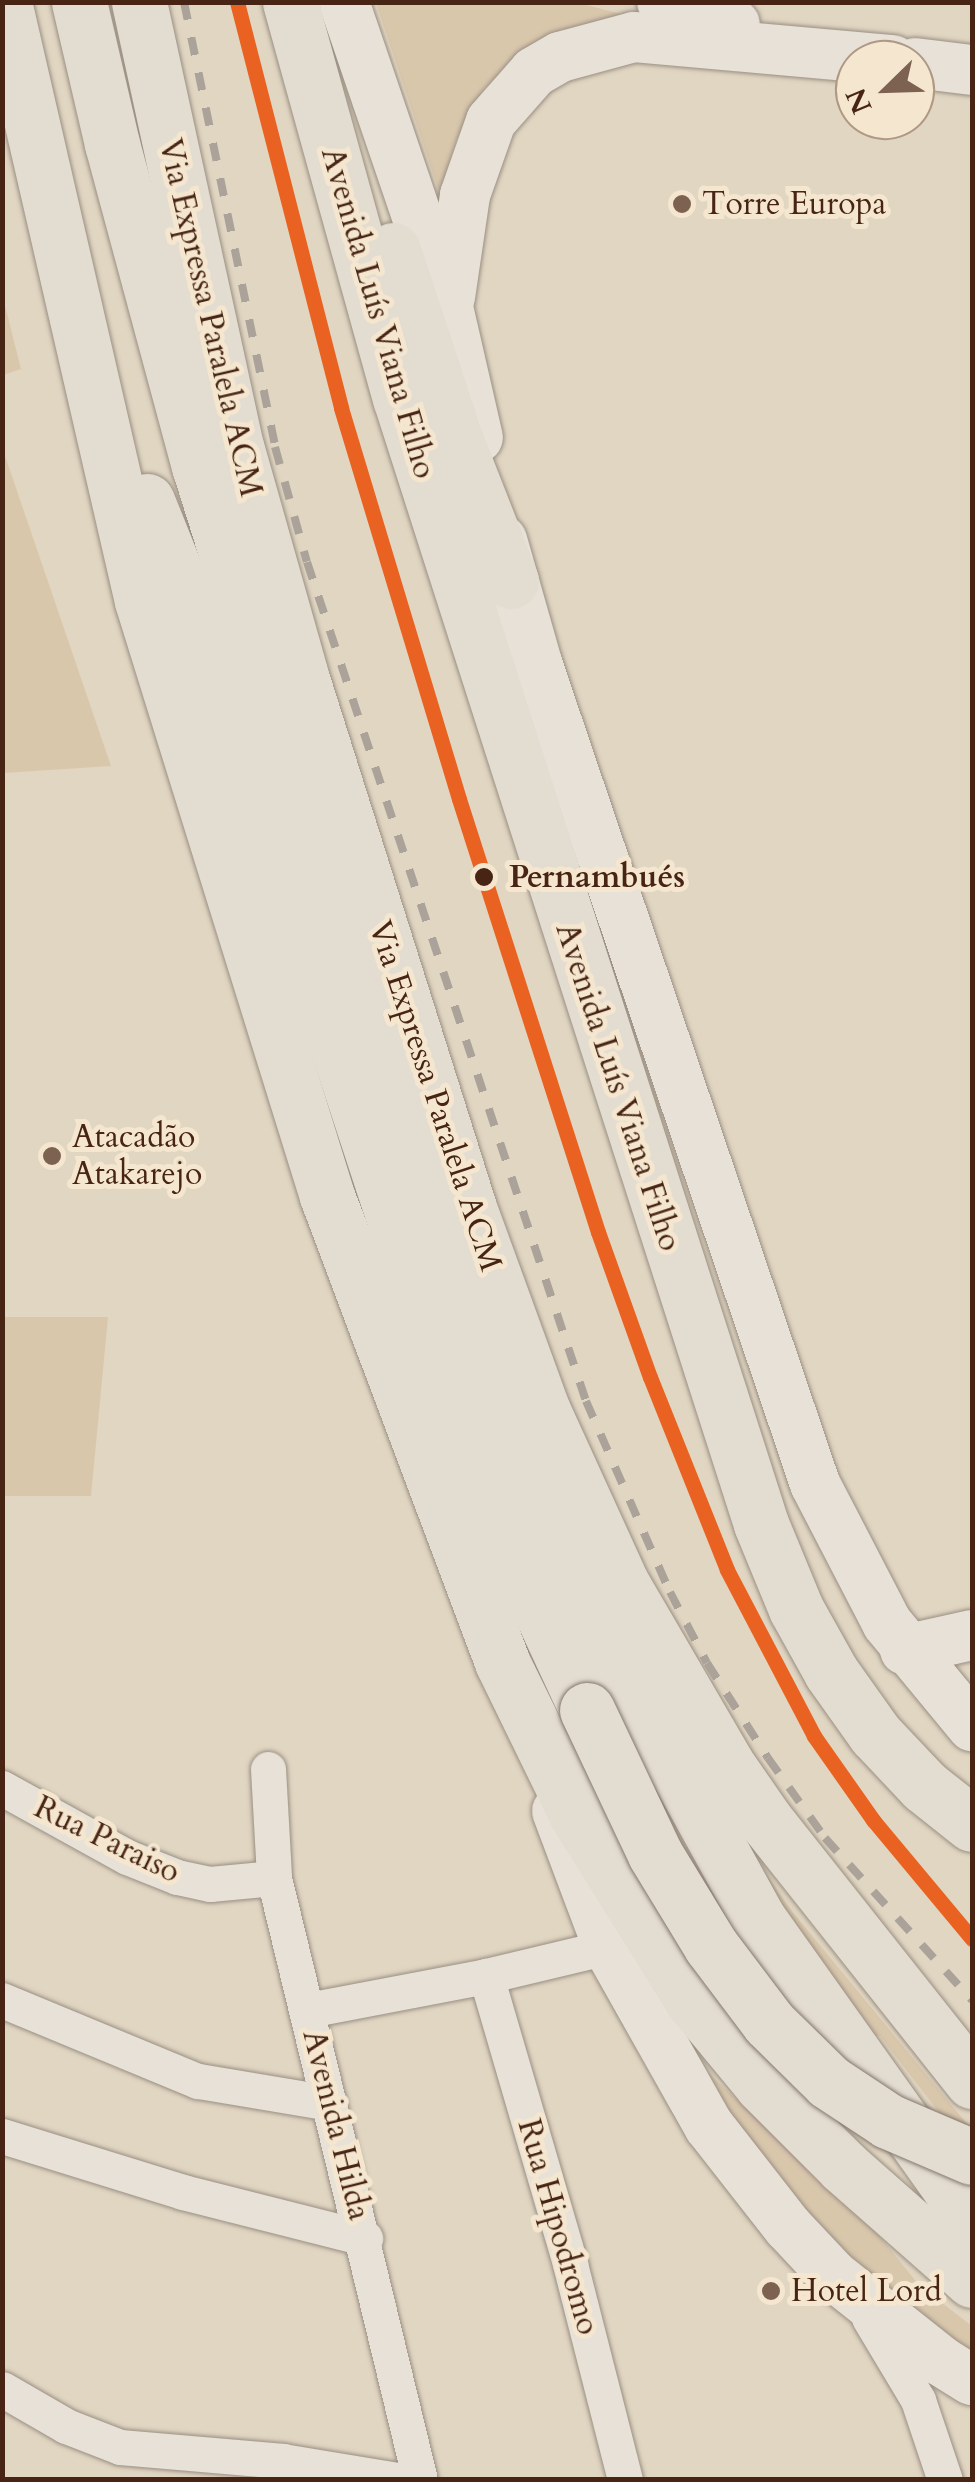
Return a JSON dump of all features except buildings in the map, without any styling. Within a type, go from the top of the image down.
[{"type":"main road","points":[[4,2],[142,600],[174,706],[327,1196],[608,1947],[709,2126],[833,2275],[941,2361],[972,2380]]},
{"type":"main road","points":[[79,2],[116,161],[199,466],[455,1281],[512,1440],[573,1582],[748,1902],[972,2220]]},
{"type":"main road","name":"Via Expressa Paralela ACM","points":[[139,2],[227,409],[301,676],[469,1208],[543,1411],[622,1584],[726,1763],[776,1834],[972,2081]]},
{"type":"main road","points":[[662,2],[826,52]]},
{"type":"main road","points":[[310,9],[448,307],[511,582]]},
{"type":"main road","points":[[310,9],[407,283],[453,432],[511,582],[816,1484],[850,1556],[905,1650],[972,1726]]},
{"type":"main road","name":"Avenida Luís Viana Filho","points":[[310,9],[400,398],[762,1524],[796,1609],[831,1672],[875,1734],[924,1786],[972,1824]]},
{"type":"main road","points":[[448,307],[476,154],[490,121],[534,72],[560,57],[634,37],[835,53]]},
{"type":"main road","points":[[935,65],[972,70]]},
{"type":"main road","points":[[76,322],[208,655],[456,1405],[521,1568],[655,1854],[711,1946],[769,2023],[830,2082],[888,2121],[972,2158]]},
{"type":"main road","points":[[905,1650],[972,1635]]},
{"type":"main road","points":[[502,1662],[575,1812],[692,2000],[762,2085],[844,2168],[972,2280]]},
{"type":"street","name":"Avenida Hilda","points":[[268,1769],[274,1878],[365,2238],[420,2480]]},
{"type":"street","name":"Rua Paraiso","points":[[2,1788],[127,1856],[177,1878],[210,1884],[274,1878]]},
{"type":"street","points":[[308,2010],[486,1976],[608,1947]]},
{"type":"street","name":"Rua Hipodromo","points":[[486,1976],[570,2264],[625,2480]]},
{"type":"street","points":[[2,2000],[198,2080],[330,2102]]},
{"type":"street","points":[[2,2136],[183,2192],[365,2238]]},
{"type":"street","points":[[833,2275],[900,2364],[933,2439],[945,2480]]},
{"type":"street","points":[[2,2389],[66,2426],[120,2447],[282,2461],[398,2480]]},
{"type":"shaded area","points":[[574,2],[637,18],[525,52],[484,88],[456,140],[440,194],[376,3]]},
{"type":"shaded area","points":[[2,293],[21,369],[3,375],[2,375]]},
{"type":"shaded area","points":[[3,450],[111,766],[3,773]]},
{"type":"shaded area","points":[[3,1317],[108,1317],[91,1496],[3,1496]]},
{"type":"shaded area","points":[[726,1816],[791,1910],[972,2130],[948,2124],[880,2036],[861,2034]]},
{"type":"shaded area","points":[[687,2053],[869,2223],[919,2285],[972,2326],[972,2362],[855,2265],[764,2165]]},
{"type":"railway","points":[[184,2],[275,447],[307,562],[586,1401],[670,1592],[707,1663],[768,1758],[825,1838],[972,2000]]},
{"type":"transit line","points":[[237,2],[341,408],[459,799],[598,1232],[650,1377],[727,1570],[814,1736],[873,1820],[972,1939]]},
{"type":"place","name":"Torre Europa","points":[[682,204]]},
{"type":"place","name":"Pernambués","points":[[484,877]]},
{"type":"place","name":"Atacadão Atakarejo","points":[[52,1156]]},
{"type":"place","name":"Hotel Lord","points":[[771,2291]]}]
